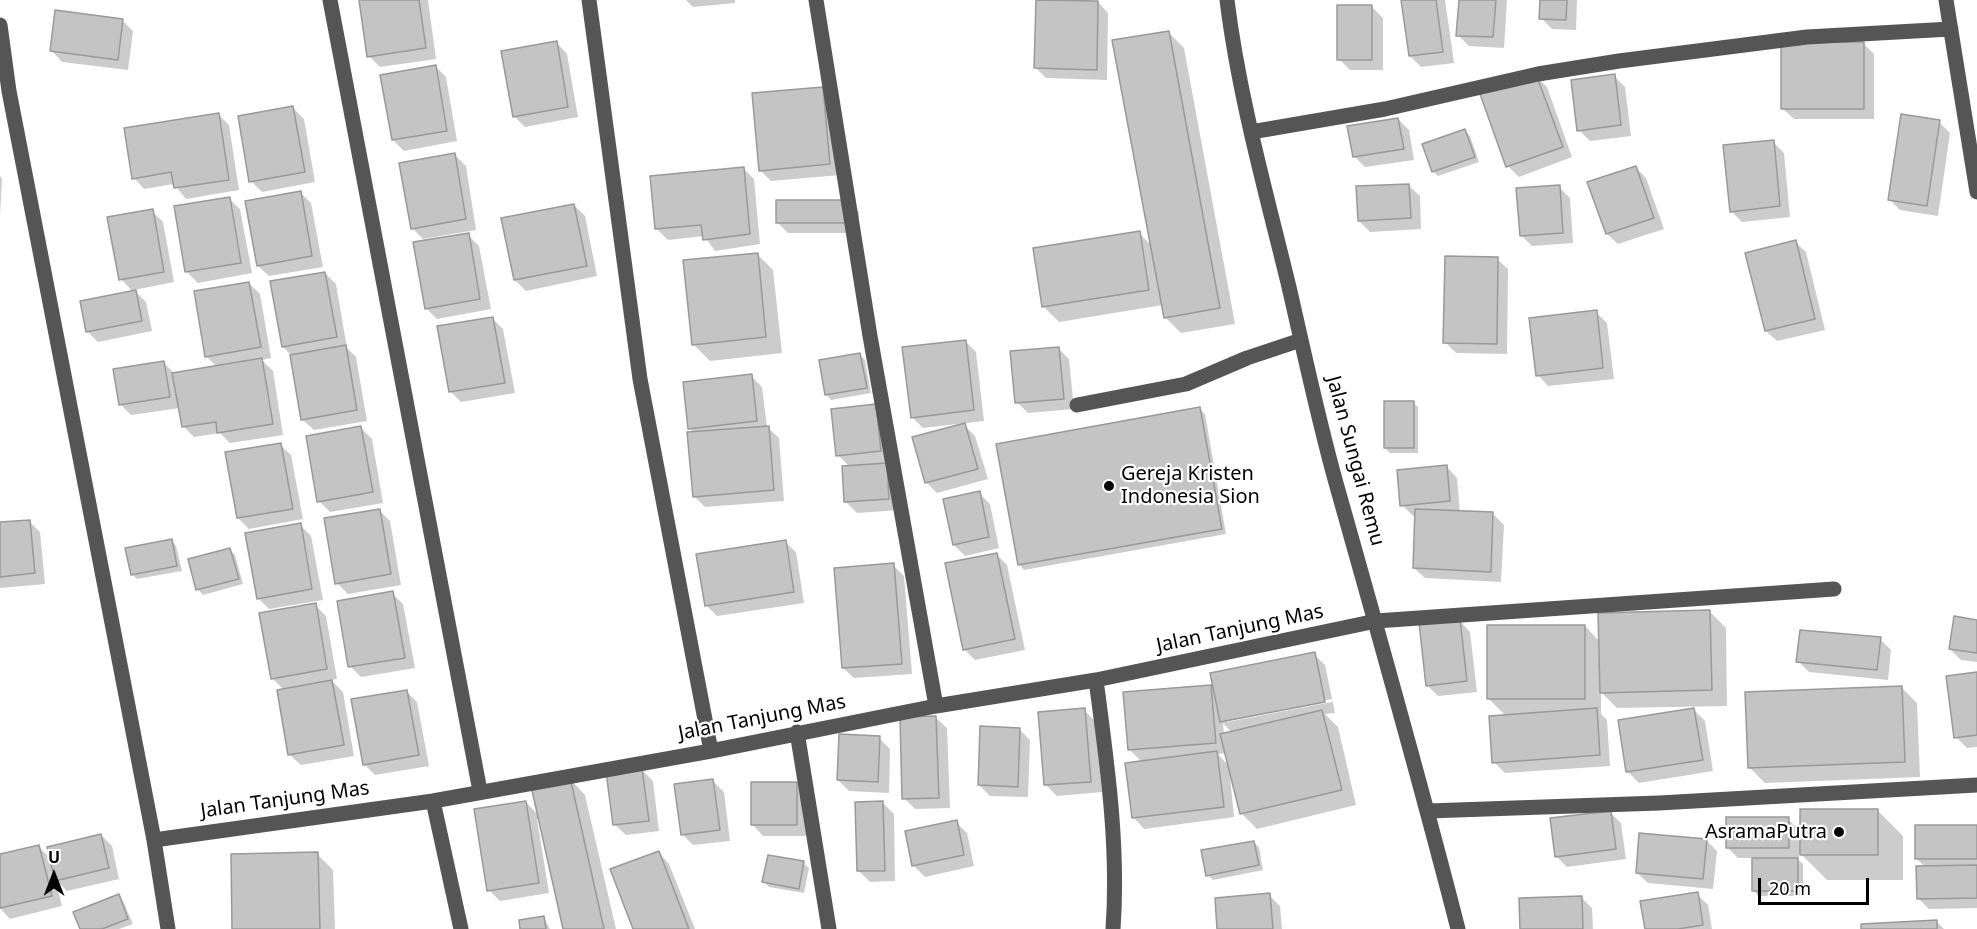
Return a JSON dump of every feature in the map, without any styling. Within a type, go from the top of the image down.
[{"type":"street","points":[[330,0],[480,792]]},
{"type":"street","points":[[589,0],[640,379],[711,751]]},
{"type":"street","points":[[816,0],[870,336],[936,706]]},
{"type":"street","name":"Jalan Sungai Remu","points":[[1227,0],[1251,132],[1336,482],[1376,621],[1400,717],[1428,810],[1458,929]]},
{"type":"street","points":[[1946,0],[1977,192]]},
{"type":"street","points":[[0,25],[9,91],[154,840],[168,929]]},
{"type":"street","points":[[1251,132],[1385,109],[1538,74],[1607,63],[1807,37],[1951,29]]},
{"type":"street","points":[[1077,405],[1186,384],[1247,358],[1301,340]]},
{"type":"street","name":"Jalan Tanjung Mas","points":[[154,840],[433,801],[711,751],[936,706],[1096,680],[1376,621],[1834,589]]},
{"type":"street","points":[[1096,680],[1114,830],[1113,929]]},
{"type":"street","points":[[797,732],[829,929]]},
{"type":"street","points":[[1428,810],[1683,802],[1977,785]]},
{"type":"street","points":[[433,801],[461,929]]},
{"type":"building","points":[[359,0],[419,0],[426,48],[367,57]]},
{"type":"building","points":[[1036,0],[1098,1],[1097,70],[1034,68]]},
{"type":"building","points":[[1401,0],[1436,0],[1443,52],[1409,56]]},
{"type":"building","points":[[1459,0],[1496,0],[1493,37],[1456,36]]},
{"type":"building","points":[[1540,0],[1567,0],[1566,20],[1539,19]]},
{"type":"building","points":[[1337,5],[1372,5],[1372,60],[1337,60]]},
{"type":"building","points":[[55,10],[123,19],[118,60],[50,51]]},
{"type":"building","points":[[1169,31],[1220,308],[1164,318],[1112,40]]},
{"type":"building","points":[[557,41],[568,107],[513,117],[501,51]]},
{"type":"building","points":[[1781,42],[1864,42],[1864,109],[1781,109]]},
{"type":"building","points":[[436,65],[447,131],[392,140],[380,75]]},
{"type":"building","points":[[1536,74],[1563,147],[1506,167],[1480,94]]},
{"type":"building","points":[[1615,74],[1621,125],[1577,131],[1571,80]]},
{"type":"building","points":[[823,87],[830,164],[759,171],[752,93]]},
{"type":"building","points":[[293,106],[305,172],[249,182],[238,116]]},
{"type":"building","points":[[219,113],[229,180],[174,188],[171,172],[132,179],[124,128]]},
{"type":"building","points":[[1901,114],[1940,120],[1927,206],[1888,200]]},
{"type":"building","points":[[1398,118],[1404,149],[1353,157],[1347,126]]},
{"type":"building","points":[[1465,129],[1475,157],[1432,172],[1422,144]]},
{"type":"building","points":[[1774,140],[1780,206],[1730,212],[1723,145]]},
{"type":"building","points":[[455,153],[466,219],[411,229],[399,163]]},
{"type":"building","points":[[1636,166],[1654,218],[1606,234],[1587,182]]},
{"type":"building","points":[[744,167],[750,234],[703,240],[701,225],[655,229],[650,176]]},
{"type":"building","points":[[1409,184],[1411,218],[1358,221],[1356,186]]},
{"type":"building","points":[[1560,185],[1563,233],[1520,236],[1516,188]]},
{"type":"building","points":[[301,191],[312,256],[257,266],[245,201]]},
{"type":"building","points":[[230,197],[241,263],[185,272],[174,206]]},
{"type":"building","points":[[776,200],[849,200],[849,223],[776,223]]},
{"type":"building","points":[[574,204],[587,266],[514,280],[501,218]]},
{"type":"building","points":[[153,209],[164,272],[119,280],[107,217]]},
{"type":"building","points":[[1140,231],[1149,290],[1042,307],[1033,248]]},
{"type":"building","points":[[469,233],[480,299],[425,309],[413,242]]},
{"type":"building","points":[[1796,240],[1815,319],[1765,331],[1745,253]]},
{"type":"building","points":[[758,253],[766,337],[692,345],[683,260]]},
{"type":"building","points":[[1445,256],[1498,257],[1497,344],[1443,343]]},
{"type":"building","points":[[325,272],[337,337],[282,347],[270,281]]},
{"type":"building","points":[[249,282],[261,347],[205,357],[194,291]]},
{"type":"building","points":[[136,290],[142,321],[86,332],[80,301]]},
{"type":"building","points":[[1597,310],[1603,368],[1536,376],[1529,318]]},
{"type":"building","points":[[493,317],[505,383],[449,392],[437,326]]},
{"type":"building","points":[[966,340],[974,410],[911,418],[902,347]]},
{"type":"building","points":[[346,345],[357,410],[301,420],[290,355]]},
{"type":"building","points":[[1059,347],[1064,399],[1015,403],[1010,351]]},
{"type":"building","points":[[860,353],[867,388],[825,395],[819,360]]},
{"type":"building","points":[[262,358],[273,424],[217,433],[216,422],[182,427],[172,373]]},
{"type":"building","points":[[164,361],[170,397],[119,405],[113,369]]},
{"type":"building","points":[[752,374],[757,421],[688,429],[683,382]]},
{"type":"building","points":[[1384,401],[1414,401],[1414,448],[1384,448]]},
{"type":"building","points":[[876,404],[881,451],[836,456],[831,409]]},
{"type":"building","name":"Gereja Kristen Indonesia Sion","points":[[1200,407],[1222,529],[1018,565],[996,444]]},
{"type":"building","points":[[965,423],[978,469],[925,483],[912,437]]},
{"type":"building","points":[[361,426],[373,492],[317,502],[306,436]]},
{"type":"building","points":[[769,426],[774,490],[693,497],[687,432]]},
{"type":"building","points":[[281,443],[293,509],[237,518],[225,452]]},
{"type":"building","points":[[887,463],[889,499],[844,502],[842,466]]},
{"type":"building","points":[[1447,465],[1450,501],[1400,506],[1397,470]]},
{"type":"building","points":[[980,491],[989,537],[953,545],[943,499]]},
{"type":"building","points":[[380,509],[391,574],[335,584],[324,518]]},
{"type":"building","points":[[1415,509],[1493,512],[1491,572],[1413,568]]},
{"type":"building","points":[[30,520],[35,573],[0,577],[0,522]]},
{"type":"building","points":[[301,523],[312,589],[257,599],[245,533]]},
{"type":"building","points":[[172,539],[177,566],[131,575],[125,548]]},
{"type":"building","points":[[786,540],[794,592],[705,606],[696,554]]},
{"type":"building","points":[[230,548],[239,579],[196,590],[188,559]]},
{"type":"building","points":[[997,553],[1015,639],[963,650],[945,563]]},
{"type":"building","points":[[894,563],[902,664],[842,668],[834,568]]},
{"type":"building","points":[[393,591],[405,658],[348,667],[337,601]]},
{"type":"building","points":[[316,603],[327,669],[271,679],[259,613]]},
{"type":"building","points":[[1710,610],[1712,690],[1600,693],[1598,613]]},
{"type":"building","points":[[1954,616],[1977,620],[1977,653],[1949,649]]},
{"type":"building","points":[[1460,619],[1467,681],[1426,686],[1419,623]]},
{"type":"building","points":[[1487,625],[1585,625],[1585,699],[1487,699]]},
{"type":"building","points":[[1800,630],[1881,637],[1877,670],[1796,662]]},
{"type":"building","points":[[1315,652],[1325,702],[1220,722],[1210,673]]},
{"type":"building","points":[[1977,672],[1977,735],[1954,738],[1946,676]]},
{"type":"building","points":[[332,680],[344,745],[288,755],[277,690]]},
{"type":"building","points":[[1211,685],[1216,743],[1128,750],[1123,692]]},
{"type":"building","points":[[1902,686],[1905,762],[1748,768],[1745,692]]},
{"type":"building","points":[[407,690],[419,755],[363,765],[351,699]]},
{"type":"building","points":[[1085,708],[1091,782],[1044,785],[1038,712]]},
{"type":"building","points":[[1597,708],[1600,755],[1492,763],[1489,716]]},
{"type":"building","points":[[1694,708],[1703,760],[1626,772],[1618,720]]},
{"type":"building","points":[[1322,710],[1342,790],[1240,814],[1220,734]]},
{"type":"building","points":[[936,716],[939,798],[902,799],[900,717]]},
{"type":"building","points":[[980,726],[1020,728],[1018,787],[978,785]]},
{"type":"building","points":[[839,734],[880,736],[878,782],[837,780]]},
{"type":"building","points":[[1217,751],[1224,807],[1132,818],[1125,763]]},
{"type":"building","points":[[642,768],[649,821],[613,825],[606,772]]},
{"type":"building","points":[[570,777],[604,929],[563,929],[531,786]]},
{"type":"building","points":[[713,779],[720,830],[681,835],[674,784]]},
{"type":"building","points":[[751,782],[797,782],[797,825],[751,825]]},
{"type":"building","points":[[526,801],[539,883],[487,891],[474,809]]},
{"type":"building","points":[[883,801],[885,871],[857,871],[855,802]]},
{"type":"building","name":"AsramaPutra","points":[[1800,809],[1878,809],[1878,855],[1800,855]]},
{"type":"building","points":[[1611,811],[1616,849],[1555,857],[1550,818]]},
{"type":"building","points":[[1726,817],[1789,817],[1789,848],[1726,848]]},
{"type":"building","points":[[957,820],[964,855],[912,866],[905,831]]},
{"type":"building","points":[[1915,825],[1977,825],[1977,859],[1915,859]]},
{"type":"building","points":[[1639,833],[1707,839],[1703,879],[1636,873]]},
{"type":"building","points":[[101,834],[109,868],[55,881],[47,847]]},
{"type":"building","points":[[1254,841],[1259,865],[1206,876],[1201,850]]},
{"type":"building","points":[[39,845],[52,896],[0,908],[0,854]]},
{"type":"building","points":[[659,851],[689,929],[633,929],[610,869]]},
{"type":"building","points":[[318,852],[320,929],[232,929],[231,854]]},
{"type":"building","points":[[768,855],[804,861],[799,889],[762,882]]},
{"type":"building","points":[[1752,858],[1798,858],[1798,891],[1752,891]]},
{"type":"building","points":[[1977,865],[1977,898],[1917,899],[1916,866]]},
{"type":"building","points":[[1698,892],[1703,925],[1678,929],[1645,929],[1640,901]]},
{"type":"building","points":[[1270,893],[1273,929],[1217,929],[1215,898]]},
{"type":"building","points":[[119,894],[128,919],[102,929],[80,929],[73,912]]},
{"type":"building","points":[[1582,896],[1583,929],[1520,929],[1519,898]]},
{"type":"building","points":[[544,916],[546,929],[520,929],[519,920]]},
{"type":"building","points":[[1937,920],[1937,929],[1861,929],[1861,924]]},
{"type":"place","name":"Gereja Kristen Indonesia Sion","points":[[1109,486]]},
{"type":"place","name":"AsramaPutra","points":[[1839,832]]}]
